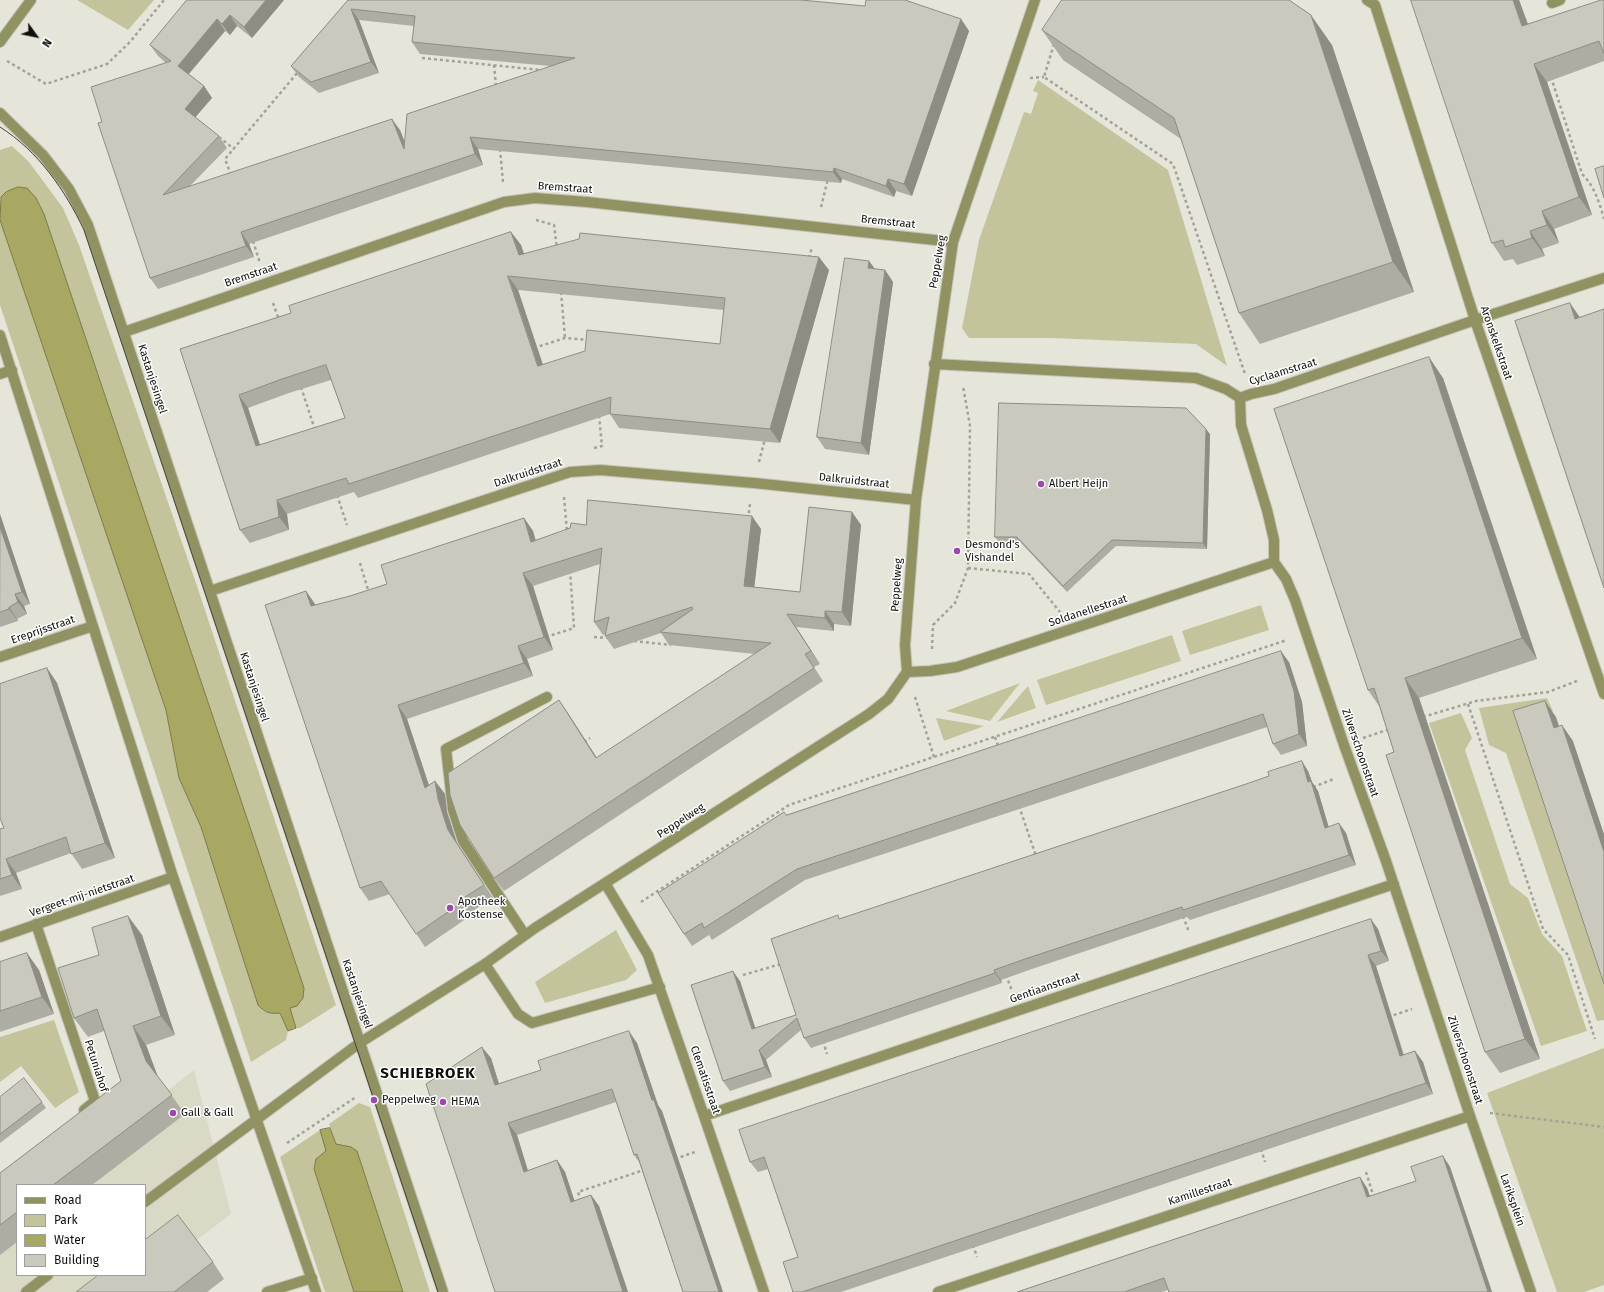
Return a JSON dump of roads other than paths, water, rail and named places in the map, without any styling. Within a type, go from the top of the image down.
[{"type":"street","points":[[0,42],[31,0]]},
{"type":"street","name":"Peppelweg","points":[[146,1201],[360,1042],[485,964],[525,935],[869,714],[888,699],[907,672],[905,645],[916,500],[934,364],[953,242],[1035,0]]},
{"type":"street","name":"Aronskelkstraat","points":[[1367,0],[1375,5],[1475,320],[1604,694]]},
{"type":"street","name":"Kastanjesingel","points":[[0,113],[43,155],[69,189],[88,225],[443,1292]]},
{"type":"street","name":"Bremstraat","points":[[124,332],[266,282],[504,202],[535,198],[587,202],[953,242]]},
{"type":"street","name":"Cyclaamstraat","points":[[934,364],[1196,378],[1226,389],[1240,398],[1274,389],[1475,320],[1604,278]]},
{"type":"street","points":[[0,335],[173,877],[316,1292]]},
{"type":"street","points":[[0,374],[12,370]]},
{"type":"street","points":[[1240,398],[1242,424],[1267,510],[1274,540],[1274,562]]},
{"type":"street","name":"Dalkruidstraat","points":[[210,591],[570,472],[600,470],[754,483],[916,500]]},
{"type":"street","name":"Soldanellestraat","points":[[907,672],[930,671],[957,667],[1274,562]]},
{"type":"street","name":"Zilverschoonstraat","points":[[1274,562],[1286,579],[1295,600],[1344,746],[1394,884],[1470,1116]]},
{"type":"street","name":"Ereprijsstraat","points":[[0,657],[93,626]]},
{"type":"street","points":[[525,935],[463,841],[453,810],[446,749],[547,697]]},
{"type":"street","name":"Vergeet-mij-nietstraat","points":[[0,937],[173,877]]},
{"type":"street","name":"Clematisstraat","points":[[605,883],[648,955],[764,1292]]},
{"type":"street","name":"Gentiaanstraat","points":[[704,1116],[1394,884]]},
{"type":"street","name":"Petuniahof","points":[[36,924],[95,1102],[76,1116]]},
{"type":"street","points":[[485,964],[518,1014],[532,1023],[660,987]]},
{"type":"street","name":"Kamillestraat","points":[[938,1292],[1470,1116]]},
{"type":"street","name":"Lariksplein","points":[[1470,1116],[1531,1292]]},
{"type":"street","points":[[26,1292],[47,1276]]},
{"type":"street","points":[[268,1292],[312,1278]]},
{"type":"water","points":[[18,187],[27,188],[36,198],[44,214],[304,988],[303,998],[297,1006],[290,1008],[296,1028],[288,1031],[280,1013],[268,1012],[263,1010],[258,1005],[201,827],[179,778],[166,710],[0,220],[1,197],[6,192]]},
{"type":"water","points":[[330,1128],[336,1144],[351,1147],[357,1151],[403,1292],[354,1292],[314,1169],[316,1159],[326,1151],[320,1130]]},
{"type":"tram line","points":[[0,127],[26,148],[49,172],[68,200],[84,230],[438,1292]]},
{"type":"place","name":"Albert Heijn","points":[[1041,484]]},
{"type":"place","name":"Desmond's Vishandel","points":[[957,551]]},
{"type":"place","name":"Apotheek Kostense","points":[[450,908]]},
{"type":"place","name":"Peppelweg","points":[[374,1100]]},
{"type":"place","name":"HEMA","points":[[443,1102]]},
{"type":"place","name":"Gall & Gall","points":[[173,1113]]},
{"type":"district","name":"SCHIEBROEK","points":[[428,1074]]}]
